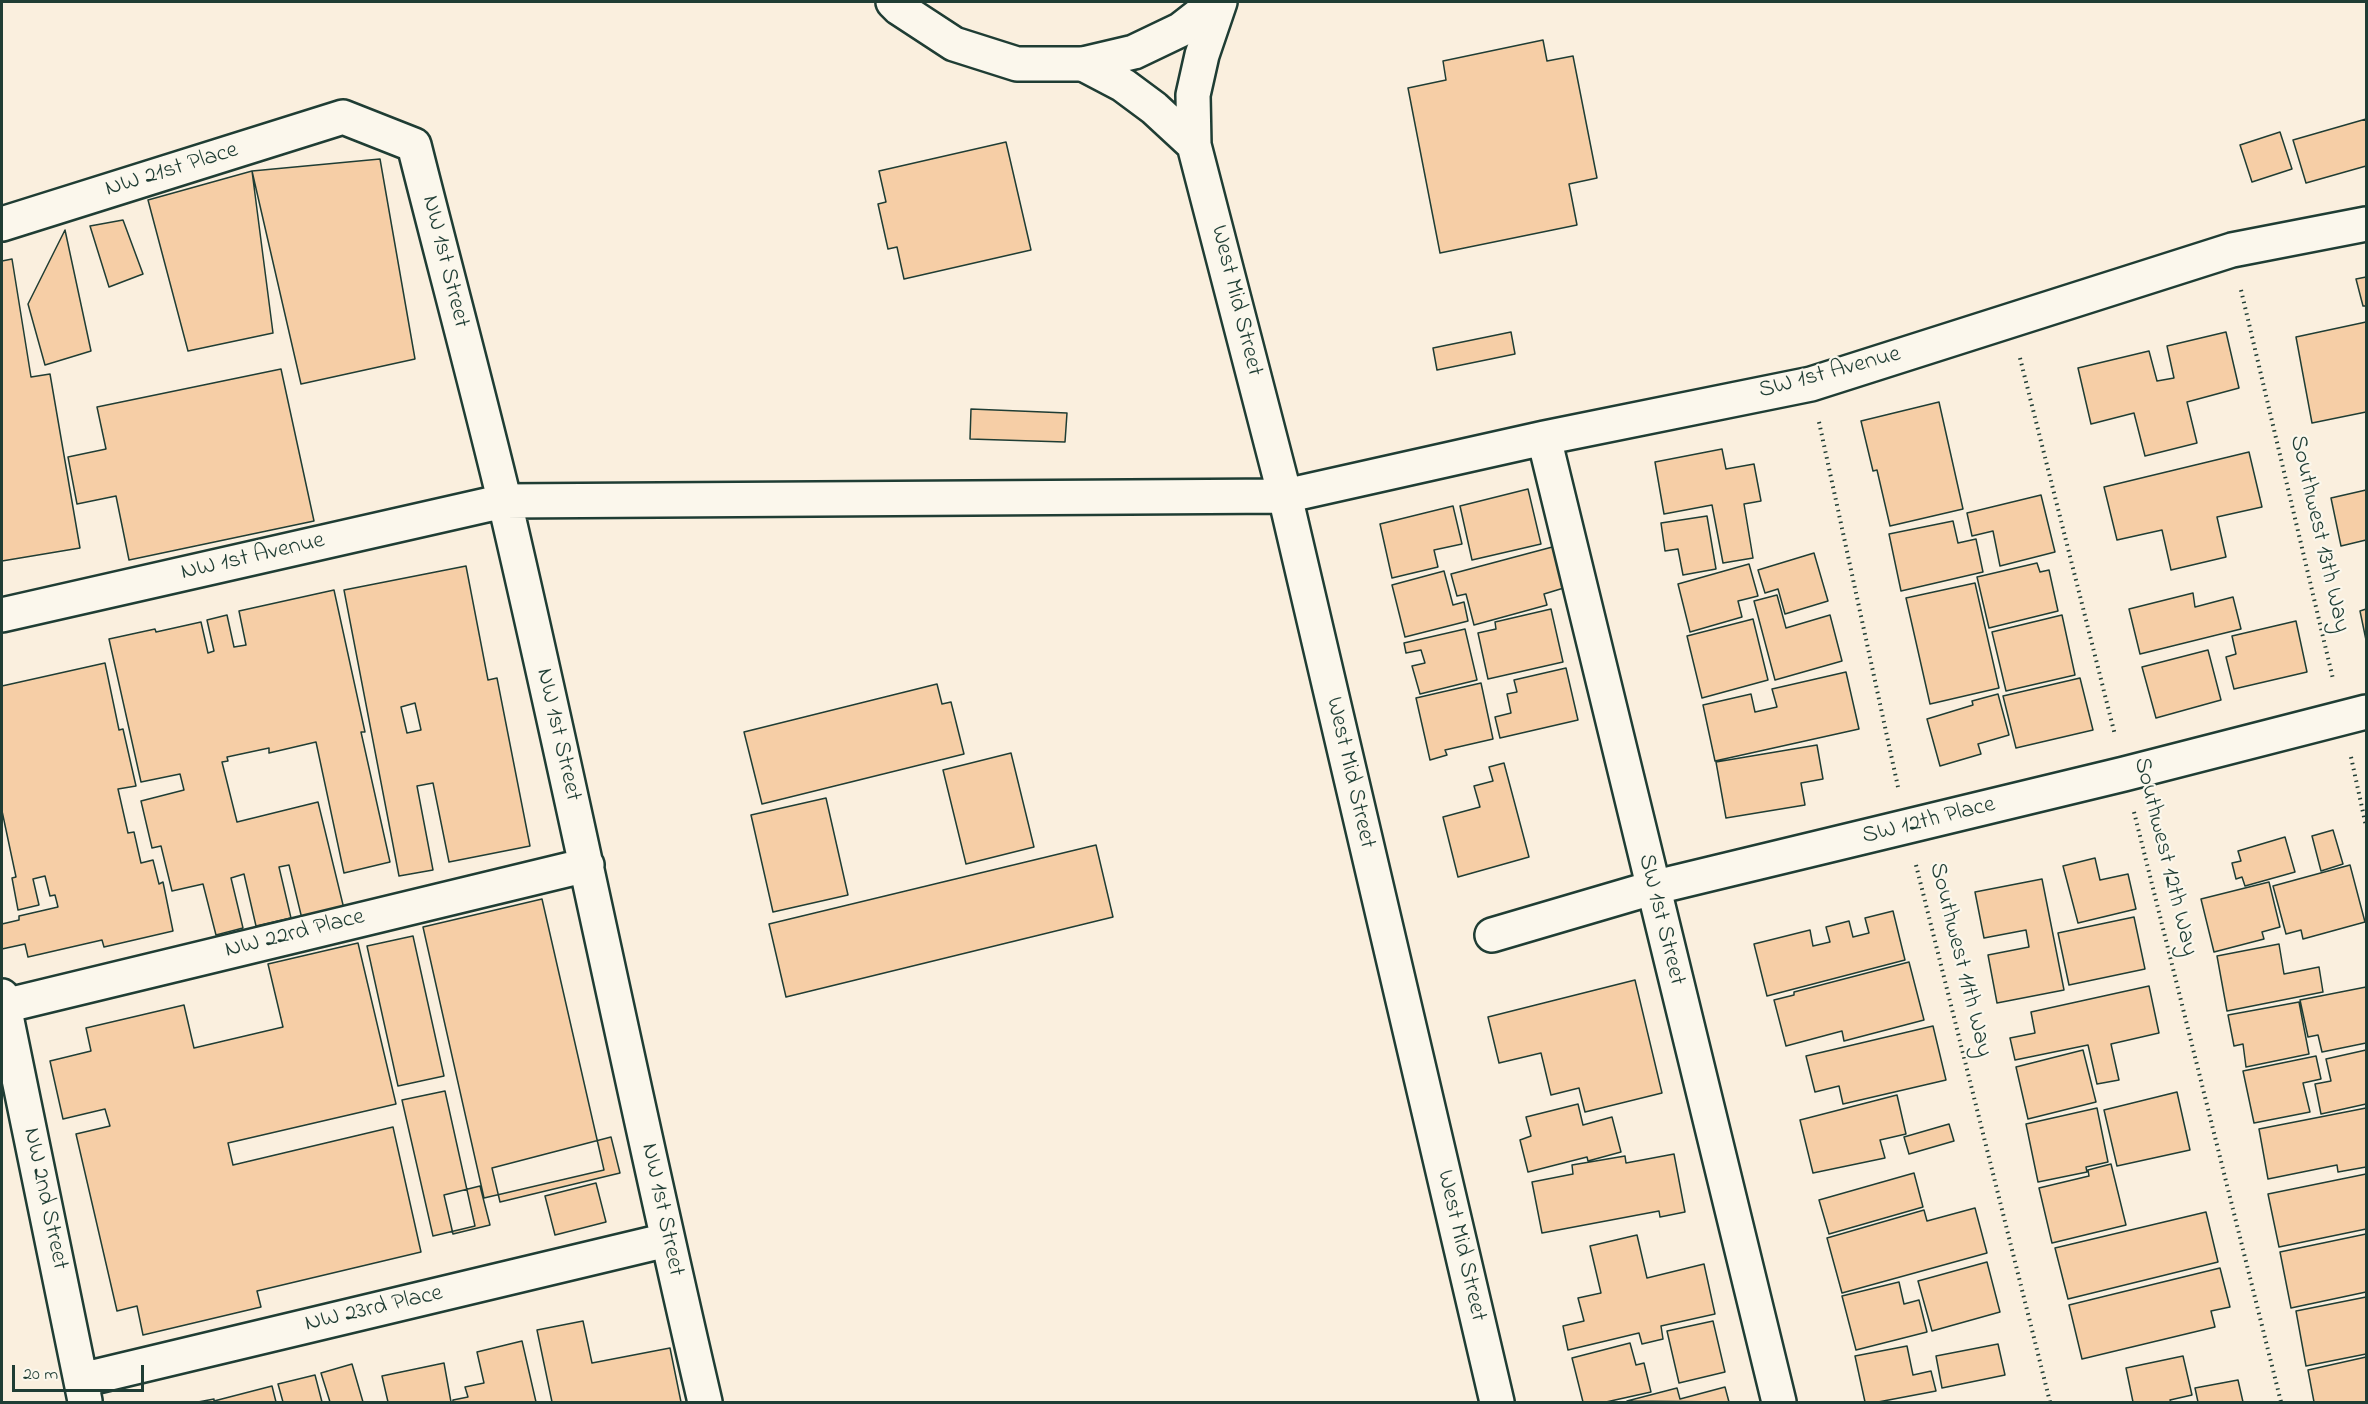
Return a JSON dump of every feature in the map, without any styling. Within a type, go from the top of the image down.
[{"type":"street","points":[[893,2],[954,44],[1017,64],[1083,64],[1134,52],[1180,30],[1218,2]]},
{"type":"street","name":"West Mid Street","points":[[1218,2],[1193,95],[1194,145],[1285,496],[1497,1402]]},
{"type":"street","points":[[1083,64],[1123,85],[1154,108],[1194,145]]},
{"type":"street","name":"NW 21st Place","points":[[2,224],[343,117]]},
{"type":"street","name":"NW 1st Street","points":[[343,117],[414,145],[504,501],[587,865],[667,1240],[705,1402]]},
{"type":"street","name":"SW 1st Avenue","points":[[1285,496],[1544,438],[1811,384],[2232,250],[2367,224]]},
{"type":"street","name":"SW 1st Street","points":[[1544,438],[1779,1402]]},
{"type":"street","name":"NW 1st Avenue","points":[[2,615],[504,501],[1285,496]]},
{"type":"street","name":"SW 12th Place","points":[[1492,935],[1652,888],[2124,774],[2354,714]]},
{"type":"street","name":"NW 22rd Place","points":[[3,1001],[587,865]]},
{"type":"street","name":"NW 2nd Street","points":[[3,1001],[83,1391]]},
{"type":"street","name":"NW 23rd Place","points":[[83,1391],[667,1240]]},
{"type":"path","name":"Southwest 13th Way","points":[[2232,250],[2354,714],[2367,826]]},
{"type":"path","name":"Southwest 12th Way","points":[[2011,320],[2281,1402]]},
{"type":"path","name":"Southwest 11th Way","points":[[1811,384],[1907,827],[2050,1402]]},
{"type":"building","points":[[1543,40],[1547,61],[1573,56],[1597,178],[1569,184],[1577,225],[1440,253],[1408,88],[1446,80],[1443,61]]},
{"type":"building","points":[[2366,119],[2366,166],[2306,183],[2293,140]]},
{"type":"building","points":[[2280,132],[2292,169],[2252,182],[2240,145]]},
{"type":"building","points":[[1006,142],[1031,250],[904,279],[897,247],[888,249],[878,204],[886,202],[879,171]]},
{"type":"building","points":[[380,159],[415,359],[301,384],[252,171]]},
{"type":"building","points":[[252,171],[273,333],[188,351],[148,200]]},
{"type":"building","points":[[123,220],[143,274],[109,287],[90,226]]},
{"type":"building","points":[[65,230],[91,351],[45,365],[28,304]]},
{"type":"building","points":[[12,259],[31,377],[50,374],[80,548],[2,561],[2,261]]},
{"type":"building","points":[[2366,277],[2366,306],[2363,306],[2356,279]]},
{"type":"building","points":[[2366,322],[2366,412],[2312,423],[2296,337]]},
{"type":"building","points":[[1511,332],[1515,354],[1437,370],[1433,348]]},
{"type":"building","points":[[2226,332],[2239,388],[2187,402],[2197,443],[2145,456],[2134,413],[2091,424],[2078,368],[2149,351],[2157,381],[2174,378],[2167,346]]},
{"type":"building","points":[[281,369],[314,521],[129,560],[116,496],[77,504],[68,457],[106,449],[97,407]]},
{"type":"building","points":[[1939,402],[1963,509],[1890,526],[1877,470],[1873,471],[1861,421]]},
{"type":"building","points":[[971,409],[1067,413],[1065,442],[970,439]]},
{"type":"building","points":[[1722,449],[1726,469],[1754,464],[1761,501],[1744,504],[1753,558],[1723,563],[1712,505],[1664,514],[1655,462]]},
{"type":"building","points":[[2249,452],[2262,507],[2217,517],[2226,557],[2171,570],[2162,530],[2117,540],[2104,487]]},
{"type":"building","points":[[1528,489],[1541,544],[1472,560],[1460,506]]},
{"type":"building","points":[[2366,490],[2366,540],[2341,546],[2331,498]]},
{"type":"building","points":[[2041,495],[2055,552],[2000,566],[1993,531],[1972,536],[1967,513]]},
{"type":"building","points":[[1453,506],[1462,544],[1434,550],[1438,567],[1392,578],[1380,524]]},
{"type":"building","points":[[1707,516],[1716,569],[1683,575],[1678,549],[1665,551],[1661,523]]},
{"type":"building","points":[[1953,521],[1958,543],[1976,539],[1983,572],[1901,591],[1889,534]]},
{"type":"building","points":[[1556,546],[1567,587],[1544,594],[1547,605],[1474,625],[1466,594],[1457,596],[1451,574]]},
{"type":"building","points":[[1814,553],[1828,601],[1785,614],[1778,589],[1765,593],[1758,570]]},
{"type":"building","points":[[2037,563],[2040,572],[2049,570],[2058,611],[1989,628],[1977,577]]},
{"type":"building","points":[[1749,564],[1758,596],[1738,601],[1742,617],[1690,632],[1678,584]]},
{"type":"building","points":[[466,566],[488,680],[497,678],[530,846],[449,862],[433,783],[417,786],[433,870],[399,876],[344,590]],"holes":[[[415,703],[421,730],[407,733],[401,707]]]},
{"type":"building","points":[[1444,571],[1453,605],[1464,602],[1468,621],[1405,637],[1392,585]]},
{"type":"building","points":[[1975,583],[1999,688],[1930,704],[1906,598]]},
{"type":"building","points":[[334,590],[365,732],[361,732],[390,862],[344,873],[316,742],[269,753],[269,748],[227,757],[228,761],[222,762],[237,822],[318,802],[345,913],[303,923],[289,865],[279,867],[291,918],[256,926],[244,874],[231,878],[243,928],[216,935],[203,884],[172,891],[161,846],[152,848],[141,801],[184,790],[180,774],[141,782],[109,639],[201,622],[208,653],[214,651],[207,620],[227,615],[234,647],[246,645],[239,611]]},
{"type":"building","points":[[2193,593],[2195,607],[2233,597],[2241,629],[2140,654],[2129,609]]},
{"type":"building","points":[[1777,595],[1786,628],[1830,615],[1842,661],[1775,680],[1754,601]]},
{"type":"building","points":[[1551,609],[1563,662],[1488,679],[1478,633],[1496,629],[1495,622]]},
{"type":"building","points":[[2366,609],[2366,640],[2360,611]]},
{"type":"building","points":[[2062,615],[2075,675],[2006,691],[1992,632]]},
{"type":"building","points":[[1753,619],[1768,680],[1702,698],[1687,636]]},
{"type":"building","points":[[2296,621],[2307,672],[2234,689],[2226,657],[2236,654],[2232,636]]},
{"type":"building","points":[[1465,629],[1477,680],[1420,694],[1412,666],[1425,663],[1421,650],[1406,653],[1404,643]]},
{"type":"building","points":[[2208,650],[2221,700],[2156,718],[2142,667]]},
{"type":"building","points":[[105,663],[119,730],[123,729],[136,786],[118,789],[128,833],[134,832],[141,863],[153,860],[159,884],[163,882],[173,931],[104,947],[102,940],[28,957],[25,944],[2,949],[2,924],[19,920],[19,916],[58,907],[55,895],[50,896],[45,876],[33,879],[39,905],[18,910],[12,878],[16,877],[2,811],[2,686]]},
{"type":"building","points":[[1566,668],[1578,720],[1500,738],[1495,717],[1511,713],[1507,694],[1517,692],[1514,680]]},
{"type":"building","points":[[1846,672],[1859,729],[1715,761],[1703,705],[1751,694],[1755,712],[1777,707],[1772,689]]},
{"type":"building","points":[[2080,678],[2093,730],[2016,748],[2003,696]]},
{"type":"building","points":[[1481,683],[1493,739],[1445,750],[1447,755],[1430,760],[1416,698]]},
{"type":"building","points":[[937,684],[942,704],[951,702],[964,754],[762,804],[744,732]]},
{"type":"building","points":[[1998,694],[2009,735],[1978,744],[1981,754],[1940,766],[1927,719],[1973,705],[1972,701]]},
{"type":"building","points":[[1817,745],[1823,779],[1801,783],[1805,805],[1726,818],[1716,762]]},
{"type":"building","points":[[1011,753],[1034,847],[966,864],[943,770]]},
{"type":"building","points":[[1504,763],[1529,857],[1458,877],[1443,817],[1480,807],[1474,786],[1493,781],[1489,767]]},
{"type":"building","points":[[826,798],[848,895],[773,912],[751,815]]},
{"type":"building","points":[[2333,830],[2343,864],[2321,871],[2312,836]]},
{"type":"building","points":[[2285,837],[2295,872],[2245,886],[2242,877],[2236,879],[2232,863],[2241,861],[2238,851]]},
{"type":"building","points":[[1096,845],[1113,917],[786,997],[769,924]]},
{"type":"building","points":[[2095,858],[2100,880],[2128,874],[2136,909],[2078,923],[2063,866]]},
{"type":"building","points":[[2350,865],[2365,922],[2303,939],[2301,930],[2286,934],[2273,886]]},
{"type":"building","points":[[2042,879],[2064,990],[1997,1003],[1988,955],[2029,947],[2026,930],[1984,938],[1975,892]]},
{"type":"building","points":[[2269,882],[2280,927],[2262,932],[2264,939],[2214,952],[2201,899]]},
{"type":"building","points":[[542,899],[604,1170],[484,1198],[423,927]]},
{"type":"building","points":[[1893,911],[1905,960],[1767,996],[1754,944],[1810,930],[1813,946],[1830,942],[1826,927],[1849,921],[1853,937],[1869,933],[1865,918]]},
{"type":"building","points":[[2134,917],[2145,969],[2069,985],[2058,933]]},
{"type":"building","points":[[413,936],[444,1076],[398,1086],[367,946]]},
{"type":"building","points":[[358,943],[396,1104],[228,1143],[233,1165],[393,1127],[421,1252],[257,1291],[261,1307],[143,1335],[137,1306],[117,1311],[76,1134],[110,1126],[105,1109],[63,1119],[50,1061],[91,1051],[86,1028],[184,1005],[194,1048],[283,1027],[268,964]]},
{"type":"building","points":[[2279,944],[2284,974],[2319,967],[2323,992],[2227,1011],[2217,956]]},
{"type":"building","points":[[1909,962],[1924,1020],[1844,1041],[1842,1031],[1786,1046],[1774,1000],[1794,995],[1794,992]]},
{"type":"building","points":[[1635,980],[1662,1093],[1585,1112],[1579,1088],[1551,1095],[1541,1053],[1499,1063],[1488,1017]]},
{"type":"building","points":[[2149,986],[2159,1033],[2111,1044],[2119,1080],[2097,1084],[2088,1045],[2015,1060],[2010,1038],[2035,1033],[2031,1012]]},
{"type":"building","points":[[2366,987],[2366,1043],[2322,1052],[2318,1035],[2308,1037],[2300,1000]]},
{"type":"building","points":[[2299,1002],[2309,1054],[2246,1067],[2243,1044],[2234,1046],[2228,1015]]},
{"type":"building","points":[[1933,1026],[1946,1080],[1843,1104],[1839,1086],[1815,1092],[1806,1056]]},
{"type":"building","points":[[2083,1050],[2096,1102],[2028,1119],[2016,1067]]},
{"type":"building","points":[[2366,1050],[2366,1104],[2321,1114],[2315,1084],[2331,1081],[2326,1059]]},
{"type":"building","points":[[2316,1056],[2321,1079],[2303,1083],[2310,1112],[2254,1123],[2243,1071]]},
{"type":"building","points":[[445,1091],[475,1226],[433,1236],[402,1100]]},
{"type":"building","points":[[2177,1092],[2190,1150],[2117,1166],[2104,1110]]},
{"type":"building","points":[[1897,1095],[1906,1134],[1880,1140],[1885,1158],[1813,1173],[1800,1120]]},
{"type":"building","points":[[1578,1104],[1583,1125],[1612,1117],[1621,1152],[1588,1161],[1587,1157],[1528,1172],[1520,1140],[1531,1136],[1526,1117]]},
{"type":"building","points":[[2097,1108],[2108,1162],[2086,1167],[2087,1172],[2038,1182],[2026,1124]]},
{"type":"building","points":[[2366,1108],[2366,1167],[2338,1172],[2337,1165],[2268,1179],[2259,1129]]},
{"type":"building","points":[[1949,1124],[1954,1141],[1909,1154],[1904,1137]]},
{"type":"building","points":[[611,1137],[620,1173],[500,1202],[492,1168]]},
{"type":"building","points":[[1674,1154],[1685,1212],[1660,1217],[1659,1211],[1542,1233],[1532,1182],[1573,1174],[1572,1165],[1625,1156],[1626,1163]]},
{"type":"building","points":[[2111,1164],[2126,1225],[2052,1243],[2039,1188],[2089,1176],[2088,1170]]},
{"type":"building","points":[[1914,1173],[1923,1207],[1829,1234],[1819,1200]]},
{"type":"building","points":[[2366,1174],[2366,1229],[2279,1247],[2268,1194]]},
{"type":"building","points":[[596,1183],[606,1222],[555,1235],[545,1196]]},
{"type":"building","points":[[480,1186],[490,1225],[453,1234],[444,1195]]},
{"type":"building","points":[[1975,1208],[1987,1253],[1842,1293],[1827,1238],[1924,1210],[1927,1221]]},
{"type":"building","points":[[2206,1212],[2218,1262],[2068,1299],[2055,1248]]},
{"type":"building","points":[[2366,1234],[2366,1292],[2291,1308],[2280,1252]]},
{"type":"building","points":[[1637,1235],[1647,1278],[1704,1264],[1715,1314],[1661,1326],[1663,1339],[1642,1344],[1639,1333],[1568,1350],[1563,1326],[1584,1321],[1578,1298],[1601,1293],[1590,1246]]},
{"type":"building","points":[[1987,1262],[2000,1312],[1932,1331],[1918,1281]]},
{"type":"building","points":[[2220,1268],[2230,1307],[2211,1311],[2215,1327],[2082,1359],[2069,1305]]},
{"type":"building","points":[[1899,1282],[1904,1304],[1919,1300],[1927,1332],[1856,1350],[1842,1296]]},
{"type":"building","points":[[2366,1297],[2366,1354],[2306,1366],[2296,1311]]},
{"type":"building","points":[[583,1321],[592,1363],[670,1348],[681,1402],[552,1402],[537,1330]]},
{"type":"building","points":[[1713,1321],[1725,1372],[1679,1383],[1667,1331]]},
{"type":"building","points":[[522,1341],[536,1402],[453,1402],[453,1400],[468,1397],[465,1387],[484,1383],[477,1352]]},
{"type":"building","points":[[1630,1343],[1636,1365],[1644,1363],[1651,1392],[1606,1402],[1583,1402],[1572,1358]]},
{"type":"building","points":[[1998,1344],[2005,1375],[1942,1388],[1936,1356]]},
{"type":"building","points":[[1907,1346],[1913,1375],[1931,1371],[1936,1391],[1878,1402],[1865,1402],[1855,1356]]},
{"type":"building","points":[[2183,1356],[2192,1395],[2170,1400],[2171,1402],[2133,1402],[2126,1368]]},
{"type":"building","points":[[2366,1357],[2366,1402],[2314,1402],[2308,1370]]},
{"type":"building","points":[[444,1363],[451,1402],[388,1402],[382,1376]]},
{"type":"building","points":[[352,1364],[363,1402],[330,1402],[321,1373]]},
{"type":"building","points":[[315,1375],[322,1402],[283,1402],[278,1384]]},
{"type":"building","points":[[2238,1380],[2243,1402],[2198,1402],[2195,1388]]},
{"type":"building","points":[[272,1386],[276,1402],[198,1402],[214,1399],[214,1401]]},
{"type":"building","points":[[1725,1387],[1729,1402],[1627,1401],[1677,1388],[1680,1399]]}]
